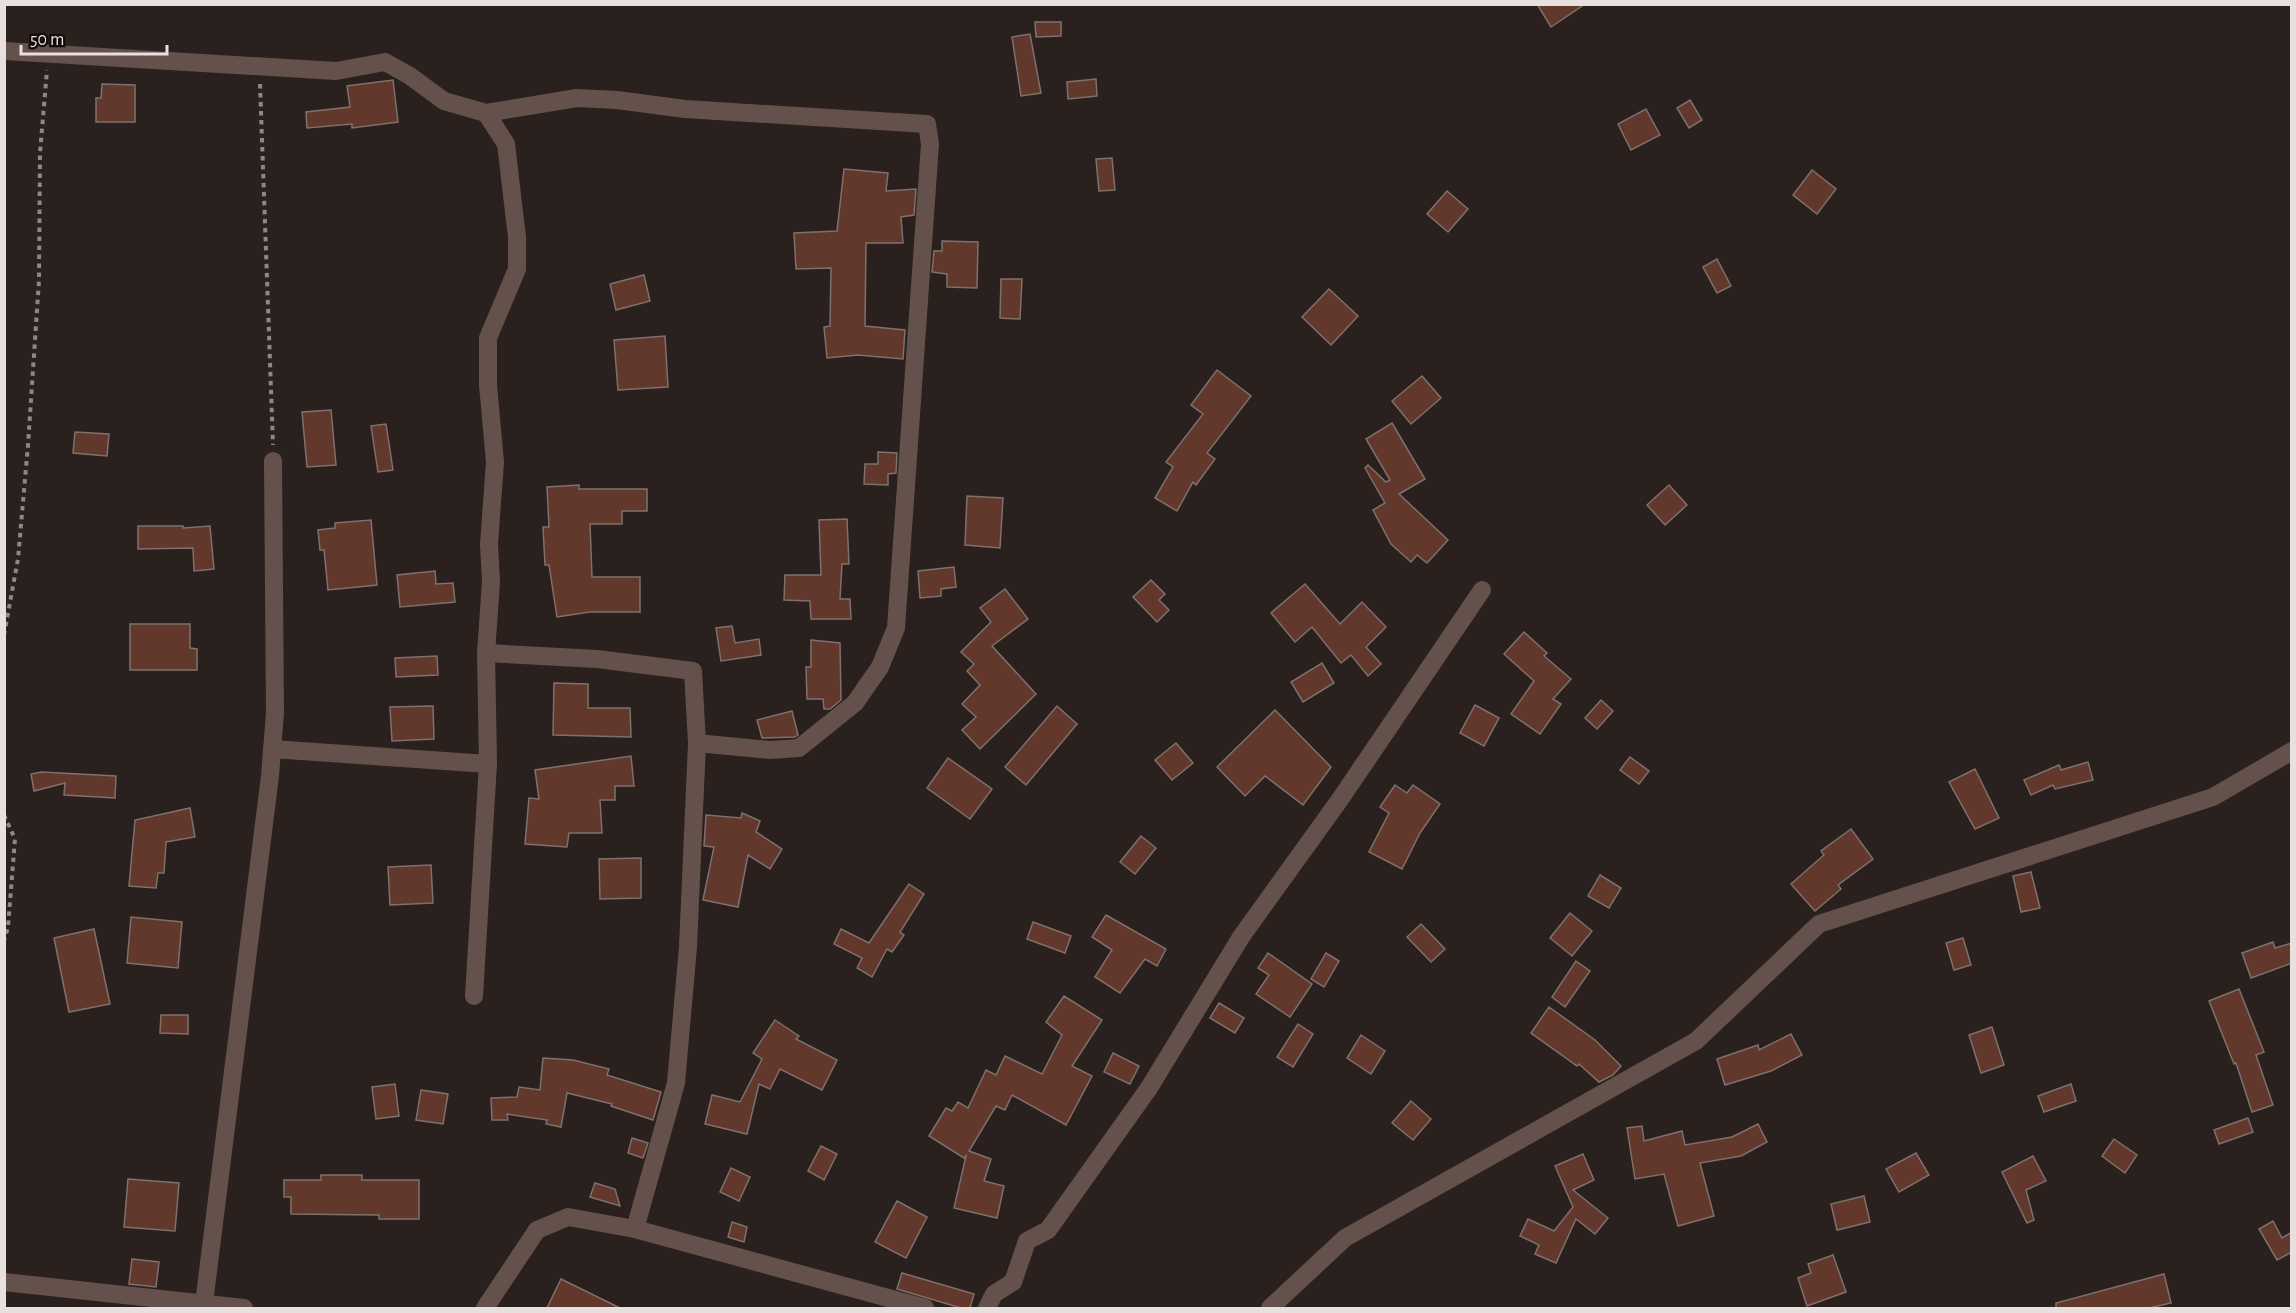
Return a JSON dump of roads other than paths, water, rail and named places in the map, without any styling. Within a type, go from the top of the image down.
[{"type":"street","points":[[4,51],[336,71],[385,62],[410,76],[444,101],[486,113],[577,98],[617,100],[685,109],[927,124],[930,144],[896,628],[880,667],[855,704],[800,748],[770,750],[697,743]]},
{"type":"street","points":[[474,996],[488,764],[486,653],[491,582],[489,544],[495,462],[488,385],[488,339],[517,269],[517,237],[506,144],[486,113]]},
{"type":"street","points":[[204,1303],[272,749],[275,712],[273,461]]},
{"type":"street","points":[[987,1308],[994,1294],[1013,1282],[1027,1241],[1048,1230],[1149,1088],[1240,937],[1341,798],[1482,590]]},
{"type":"street","points":[[486,653],[597,659],[693,671],[697,743],[688,947],[676,1083],[635,1229]]},
{"type":"street","points":[[272,749],[488,764]]},
{"type":"street","points":[[1270,1308],[1345,1238],[1696,1041],[1819,924],[2213,797],[2292,751]]},
{"type":"street","points":[[485,1308],[537,1230],[568,1217],[635,1229],[925,1308]]},
{"type":"street","points":[[4,1282],[244,1308]]}]
